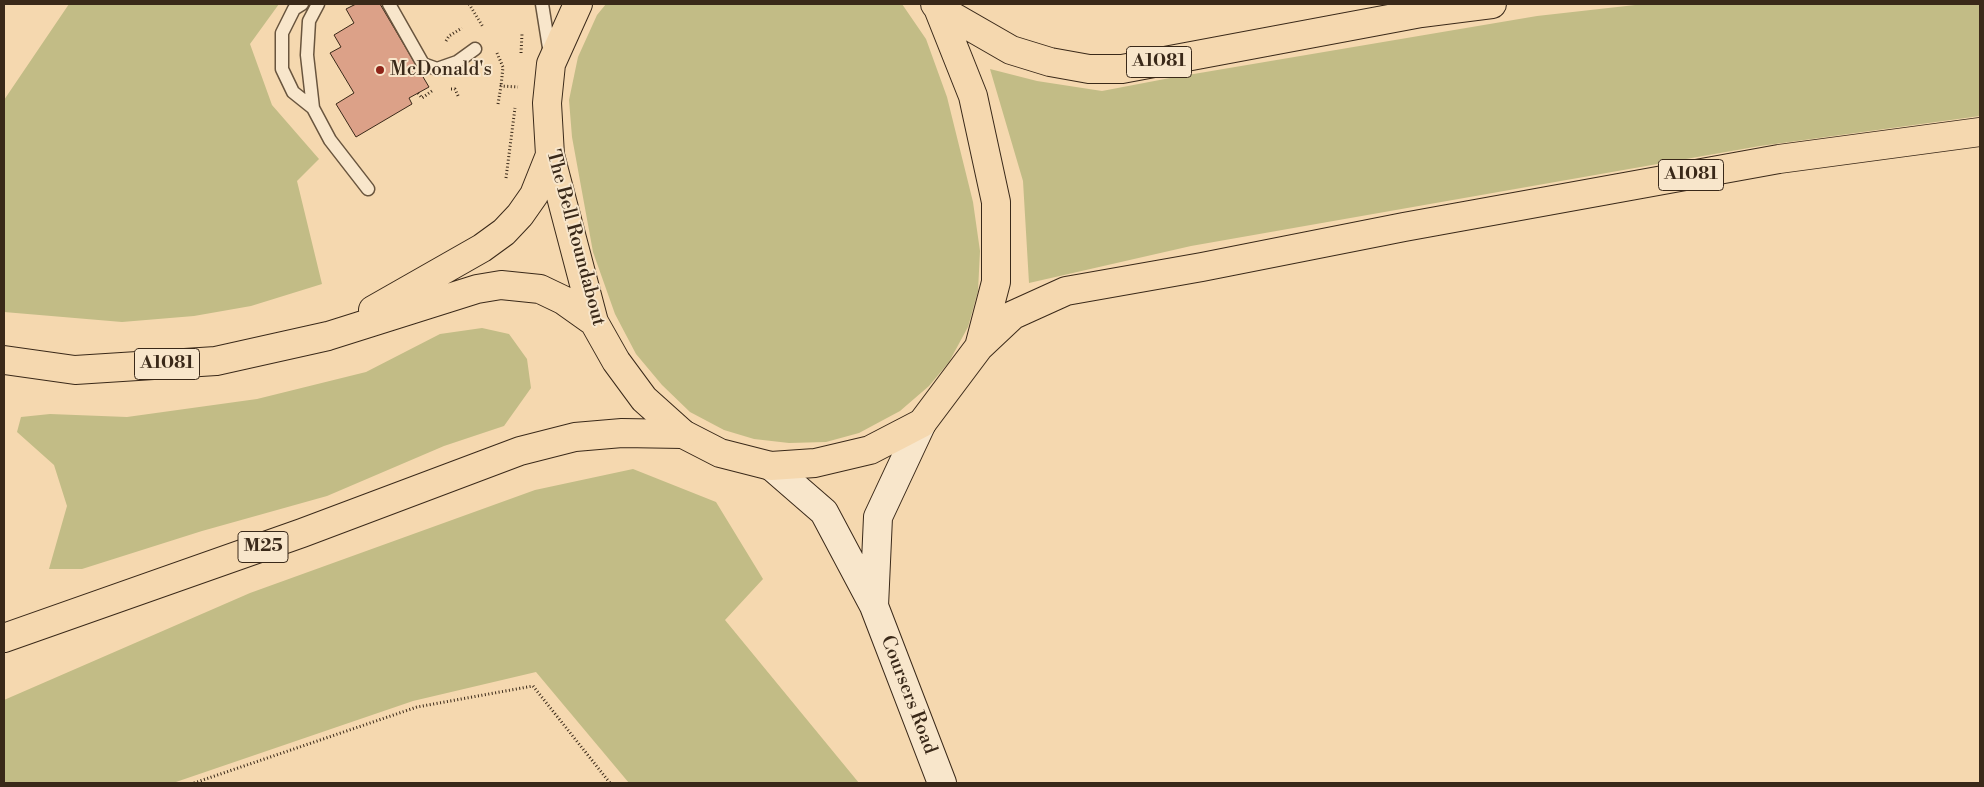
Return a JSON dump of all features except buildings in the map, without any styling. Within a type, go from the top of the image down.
[{"type":"main road","name":"The Bell Roundabout","points":[[578,4],[551,64],[546,103],[550,155],[594,322],[616,361],[644,399],[683,434],[720,453],[771,466],[815,463],[870,450],[922,423],[979,347],[996,282],[996,202],[973,96],[936,6]]},
{"type":"main road","name":"A1081","points":[[936,6],[1011,50],[1050,62],[1089,69],[1122,69],[1422,13],[1492,4]]},
{"type":"main road","name":"A1081","points":[[979,347],[1013,315],[1066,292],[1404,227],[1779,159],[1980,132]]},
{"type":"main road","name":"A1081","points":[[328,336],[482,248],[504,232],[520,215],[534,195],[550,155]]},
{"type":"main road","name":"A1081","points":[[4,360],[75,370],[216,361],[328,336],[477,289],[501,285],[540,289],[563,300],[594,322]]},
{"type":"main road","name":"M25","points":[[4,638],[302,533],[520,451],[575,437],[622,434],[683,434]]},
{"type":"street","name":"Coursers Road","points":[[874,606],[878,518],[922,423]]},
{"type":"street","name":"Coursers Road","points":[[771,466],[824,512],[874,606],[942,783]]},
{"type":"lane","points":[[302,4],[294,10],[282,33],[282,69],[293,92],[313,108]]},
{"type":"lane","points":[[318,4],[309,20],[307,55],[313,108],[330,140],[368,189]]},
{"type":"lane","points":[[388,4],[423,64],[437,69],[457,62],[474,49]]},
{"type":"lane","points":[[542,4],[551,64]]},
{"type":"path","points":[[469,4],[480,23]]},
{"type":"path","points":[[521,54],[522,28]]},
{"type":"path","points":[[517,96],[519,79]]},
{"type":"path","points":[[498,104],[501,86],[518,87]]},
{"type":"path","points":[[503,185],[506,177],[516,105]]},
{"type":"path","points":[[194,783],[417,707],[533,686],[610,783]]},
{"type":"shaded area","points":[[69,4],[279,4],[250,44],[272,105],[319,159],[297,181],[322,284],[251,306],[194,316],[122,322],[4,312],[4,100]]},
{"type":"shaded area","points":[[606,4],[902,4],[926,39],[947,97],[973,202],[980,251],[978,291],[968,327],[949,362],[929,386],[900,411],[859,433],[826,442],[789,443],[754,439],[724,430],[690,412],[662,385],[636,354],[615,314],[593,252],[572,137],[569,100],[578,57],[597,15]]},
{"type":"shaded area","points":[[1644,4],[1980,4],[1980,116],[1760,146],[1191,246],[1029,283],[1023,181],[990,69],[1037,81],[1102,91],[1537,16]]},
{"type":"shaded area","points":[[482,328],[509,334],[527,359],[531,388],[504,426],[444,446],[327,496],[202,531],[82,569],[49,569],[67,506],[54,465],[17,432],[21,417],[50,414],[127,417],[257,399],[366,372],[440,334]]},
{"type":"shaded area","points":[[633,469],[716,502],[763,579],[725,620],[859,783],[629,783],[536,672],[413,701],[173,783],[4,783],[4,700],[250,593],[535,490]]},
{"type":"place","name":"McDonald's","points":[[380,70]]}]
